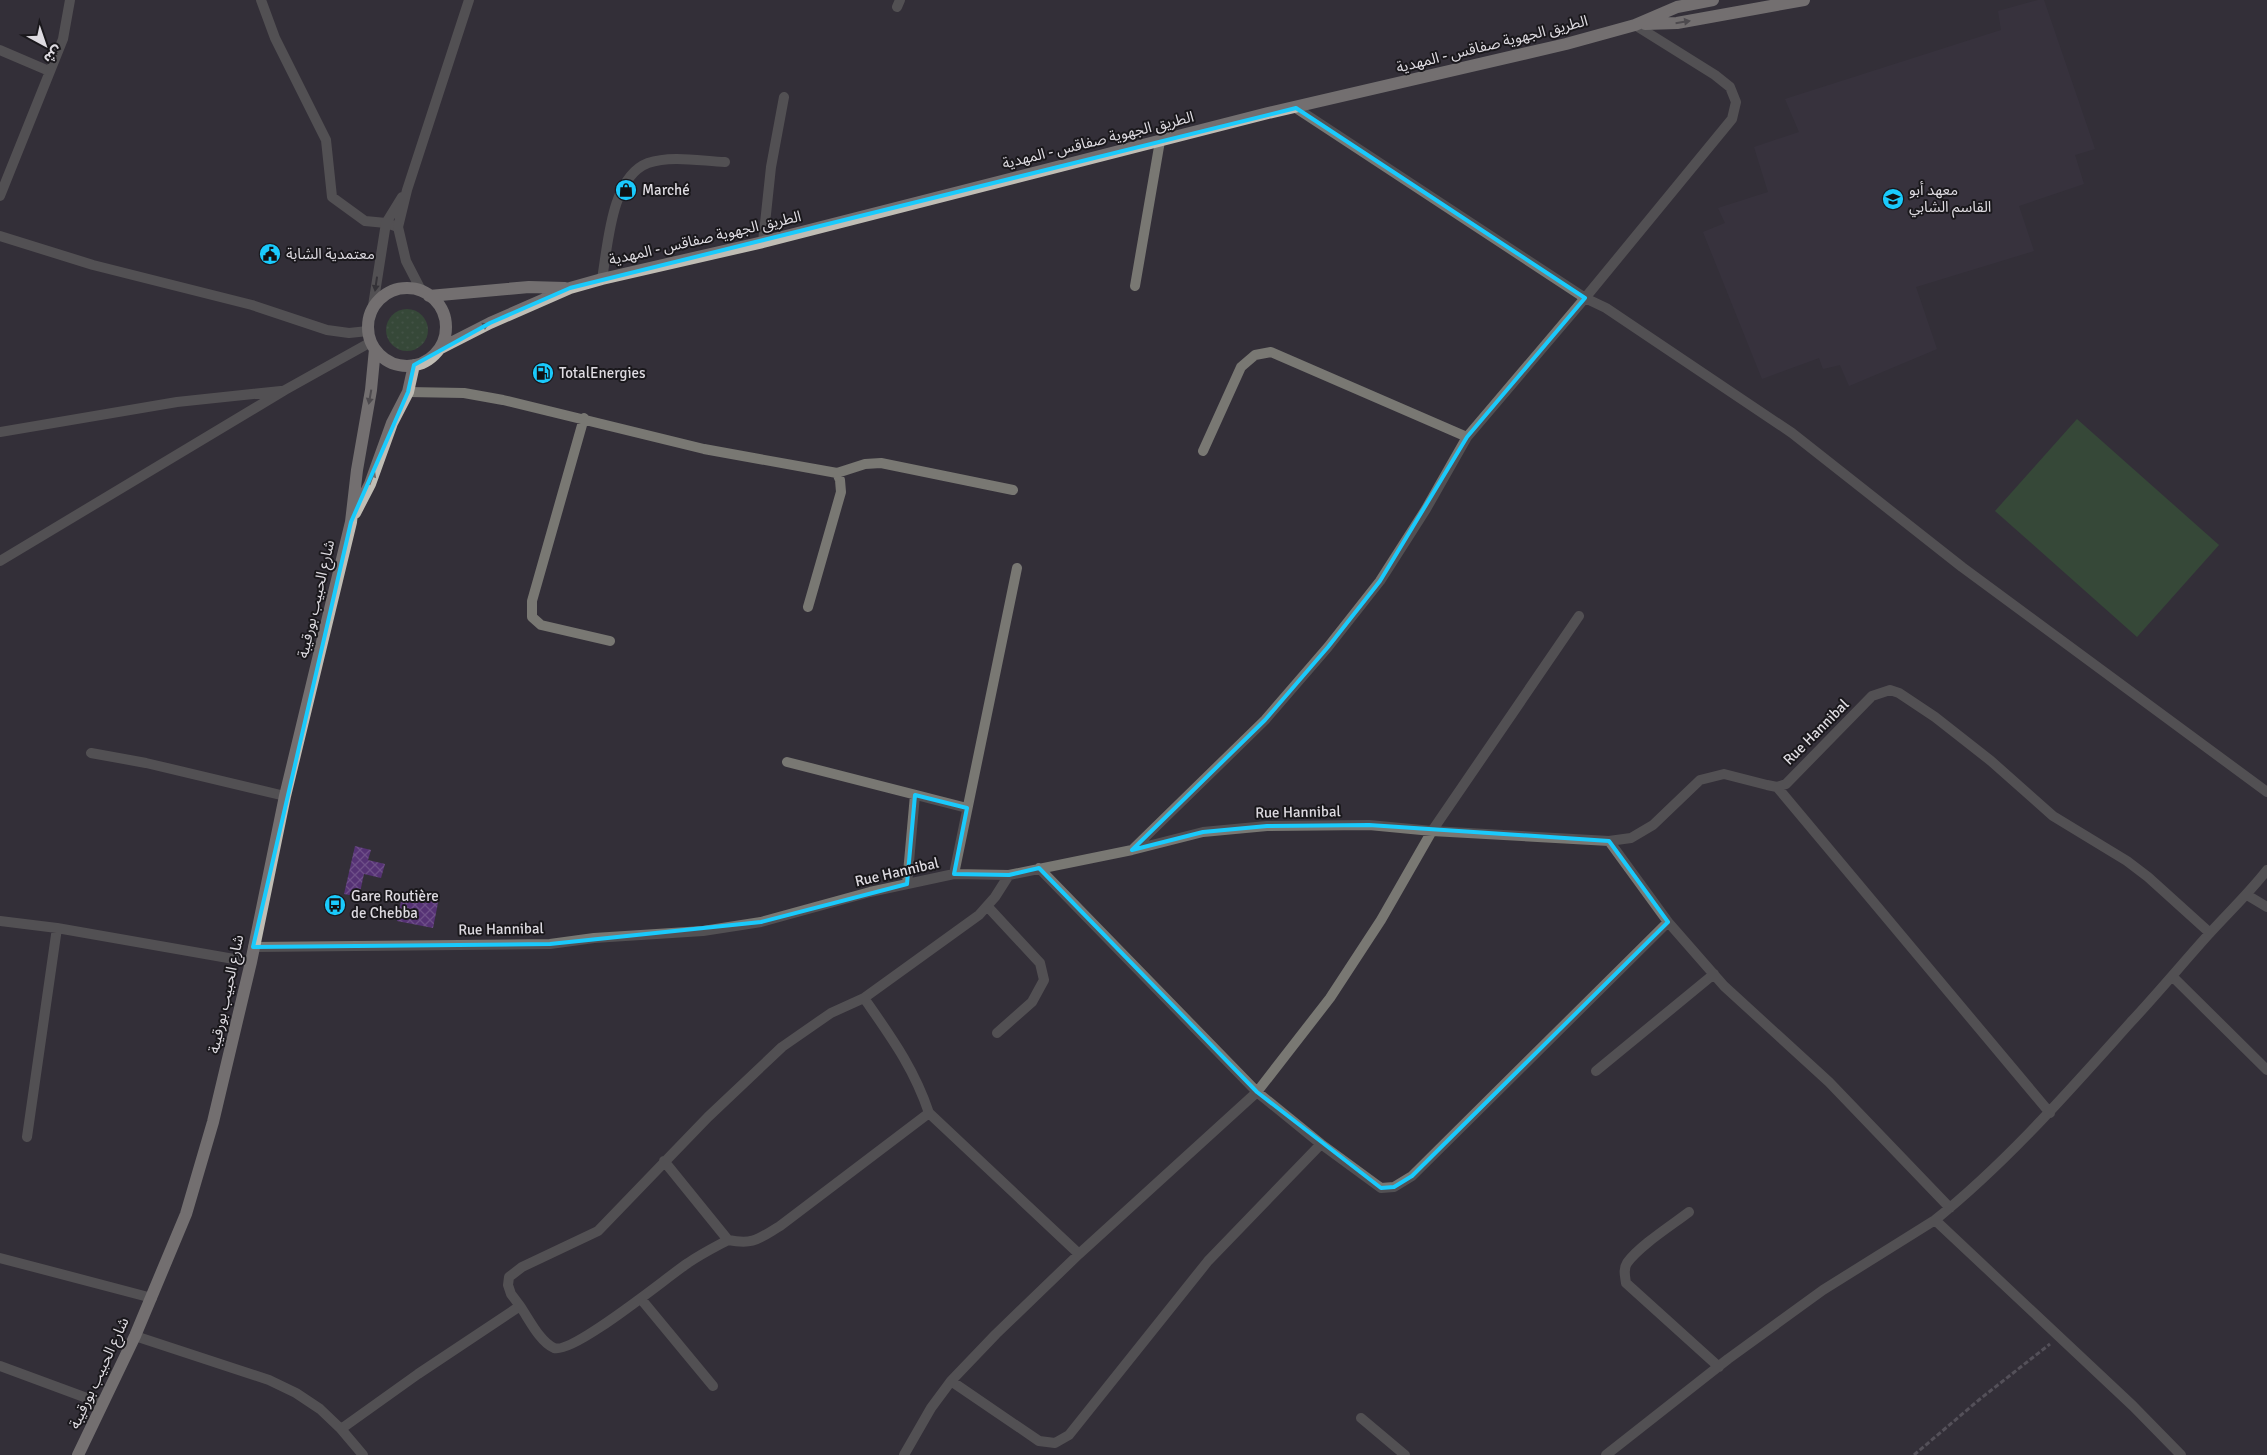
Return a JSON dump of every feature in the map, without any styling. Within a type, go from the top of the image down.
[{"type":"main road","name":"الطريق الجهوية صفاقس - المهدية","points":[[439,349],[490,323],[570,288],[602,279],[762,242],[1160,141],[1556,46],[1635,25],[1677,7],[1713,0]]},
{"type":"main road","name":"الطريق الجهوية صفاقس - المهدية","points":[[1635,25],[1677,23],[1777,2],[1804,0]]},
{"type":"main road","name":"الطريق الجهوية صفاقس - المهدية","points":[[426,294],[529,287],[570,288]]},
{"type":"main road","points":[[408,289],[426,294],[439,307],[445,320],[446,330],[439,349],[428,360],[414,365],[406,366],[392,363],[371,340],[372,312],[380,300],[393,292],[408,289]]},
{"type":"main road","name":"شارع الحبيب بورقيبة","points":[[78,1455],[152,1298],[186,1214],[214,1122],[251,962],[286,796],[351,522],[357,470],[372,390],[371,340]]},
{"type":"main road","name":"شارع الحبيب بورقيبة","points":[[351,522],[370,484],[392,423],[408,392],[414,365]]},
{"type":"street","points":[[0,196],[49,70],[64,39],[70,0]]},
{"type":"street","points":[[261,0],[275,38],[326,140],[332,197],[365,221],[386,223],[398,227]]},
{"type":"street","points":[[426,294],[406,261],[398,227],[407,190],[469,0]]},
{"type":"street","points":[[1132,850],[1265,720],[1328,647],[1380,581],[1426,509],[1467,436],[1585,298],[1732,119],[1736,102],[1730,87],[1715,75],[1635,25]]},
{"type":"street","points":[[0,50],[49,70]]},
{"type":"street","points":[[762,242],[771,167],[784,97]]},
{"type":"street","points":[[1296,108],[1585,298],[1606,308],[1792,433],[1849,476],[1962,567],[2267,792]]},
{"type":"street","points":[[1135,286],[1160,141]]},
{"type":"street","points":[[602,279],[615,202],[621,188],[631,176],[648,164],[677,159],[724,162]]},
{"type":"street","points":[[372,312],[386,223],[407,190]]},
{"type":"street","points":[[0,236],[93,266],[252,305],[327,330],[350,333],[371,340]]},
{"type":"street","points":[[0,561],[371,340]]},
{"type":"street","points":[[1203,451],[1241,367],[1255,355],[1271,352],[1467,436]]},
{"type":"street","points":[[0,432],[178,402],[285,390]]},
{"type":"street","points":[[408,392],[464,393],[503,400],[584,418],[704,449],[837,473],[865,464],[881,464],[1013,490]]},
{"type":"street","points":[[584,418],[532,601],[532,616],[541,626],[610,641]]},
{"type":"street","points":[[808,608],[840,492],[840,480],[837,473]]},
{"type":"street","points":[[954,874],[1018,568]]},
{"type":"street","points":[[904,1455],[931,1408],[951,1381],[996,1334],[1079,1254],[1257,1092],[1330,998],[1380,920],[1432,831],[1579,616]]},
{"type":"street","name":"Rue Hannibal","points":[[253,947],[550,944],[594,938],[703,931],[761,922],[907,884],[954,874],[1009,875],[1132,850],[1203,832],[1267,826],[1369,825],[1432,831],[1609,841],[1631,838],[1653,825],[1700,780],[1724,774],[1776,787],[1786,784],[1872,696],[1890,690],[1899,693],[1935,717],[1984,756],[2052,816],[2127,861],[2148,877],[2210,933]]},
{"type":"street","points":[[91,753],[146,763],[286,796]]},
{"type":"street","points":[[787,762],[967,808]]},
{"type":"street","points":[[1776,787],[2050,1113]]},
{"type":"street","points":[[907,884],[915,795]]},
{"type":"street","points":[[1609,841],[1668,922],[1714,974],[1751,1012],[1829,1082],[1950,1208]]},
{"type":"street","points":[[1039,868],[1257,1092],[1321,1144],[1380,1188],[1394,1187],[1412,1176],[1668,922]]},
{"type":"street","points":[[1606,1455],[1719,1367],[1823,1290],[1935,1220],[1998,1166],[2050,1113],[2173,977],[2210,933],[2247,895],[2267,870]]},
{"type":"street","points":[[929,1113],[780,1226],[760,1238],[746,1243],[728,1240],[688,1262],[641,1299],[579,1341],[562,1349],[554,1348],[546,1342],[520,1306],[508,1285],[509,1277],[522,1267],[585,1239],[598,1231],[746,1078],[782,1047],[832,1013],[864,998],[988,907],[1009,875]]},
{"type":"street","points":[[2247,895],[2267,907]]},
{"type":"street","points":[[988,907],[1040,963],[1044,980],[1032,1002],[997,1033]]},
{"type":"street","points":[[0,921],[57,928],[251,962]]},
{"type":"street","points":[[27,1137],[57,928]]},
{"type":"street","points":[[1596,1071],[1714,974]]},
{"type":"street","points":[[2173,977],[2267,1070]]},
{"type":"street","points":[[864,998],[906,1059],[919,1085],[929,1113],[1079,1254]]},
{"type":"street","points":[[951,1381],[1039,1441],[1055,1443],[1069,1435],[1208,1261],[1321,1144]]},
{"type":"street","points":[[664,1162],[728,1240]]},
{"type":"street","points":[[1689,1212],[1640,1250],[1626,1264],[1624,1273],[1626,1283],[1719,1367]]},
{"type":"street","points":[[1935,1220],[2132,1406],[2181,1455]]},
{"type":"street","points":[[0,1258],[152,1298]]},
{"type":"street","points":[[641,1299],[713,1386]]},
{"type":"street","points":[[341,1429],[418,1374],[520,1306]]},
{"type":"street","points":[[135,1336],[269,1380],[296,1393],[320,1409],[341,1429],[363,1455]]},
{"type":"street","points":[[0,1366],[103,1404]]},
{"type":"street","points":[[1361,1418],[1405,1455]]},
{"type":"path","points":[[1914,1455],[1980,1399],[2058,1338]]},
{"type":"highlighted area","points":[[1296,108],[1585,298],[1467,437],[1380,581],[1328,647],[1265,720],[1132,850],[1203,832],[1267,826],[1369,825],[1609,841],[1668,922],[1412,1176],[1394,1187],[1381,1188],[1257,1092],[1039,868],[1009,875],[954,874],[967,808],[915,795],[907,884],[761,922],[550,944],[253,947],[351,522],[408,392],[414,365],[490,323],[570,288]]},
{"type":"shaded area","name":"معهد أبو القاسم الشابي","points":[[2044,0],[2095,149],[2075,155],[2084,184],[2019,206],[2034,251],[1916,287],[1937,349],[1849,386],[1840,365],[1823,369],[1819,358],[1762,379],[1703,232],[1725,223],[1718,208],[1768,192],[1754,147],[1799,132],[1785,99],[2001,30],[1998,11]]},
{"type":"green space","points":[[407,309],[422,315],[428,330],[422,345],[407,351],[392,345],[386,330],[392,315]]},
{"type":"green space","points":[[2077,419],[2219,545],[2137,637],[1995,511]]},
{"type":"building","points":[[355,846],[371,850],[368,860],[385,864],[381,878],[364,874],[359,897],[344,894]]},
{"type":"building","points":[[403,891],[439,898],[433,928],[397,921]]},
{"type":"place","name":"Marché","points":[[626,190]]},
{"type":"place","name":"معهد أبو القاسم الشابي","points":[[1893,199]]},
{"type":"place","name":"معتمدية الشابة","points":[[270,254]]},
{"type":"place","name":"TotalEnergies","points":[[543,373]]},
{"type":"place","name":"Gare Routière de Chebba","points":[[335,905]]}]
